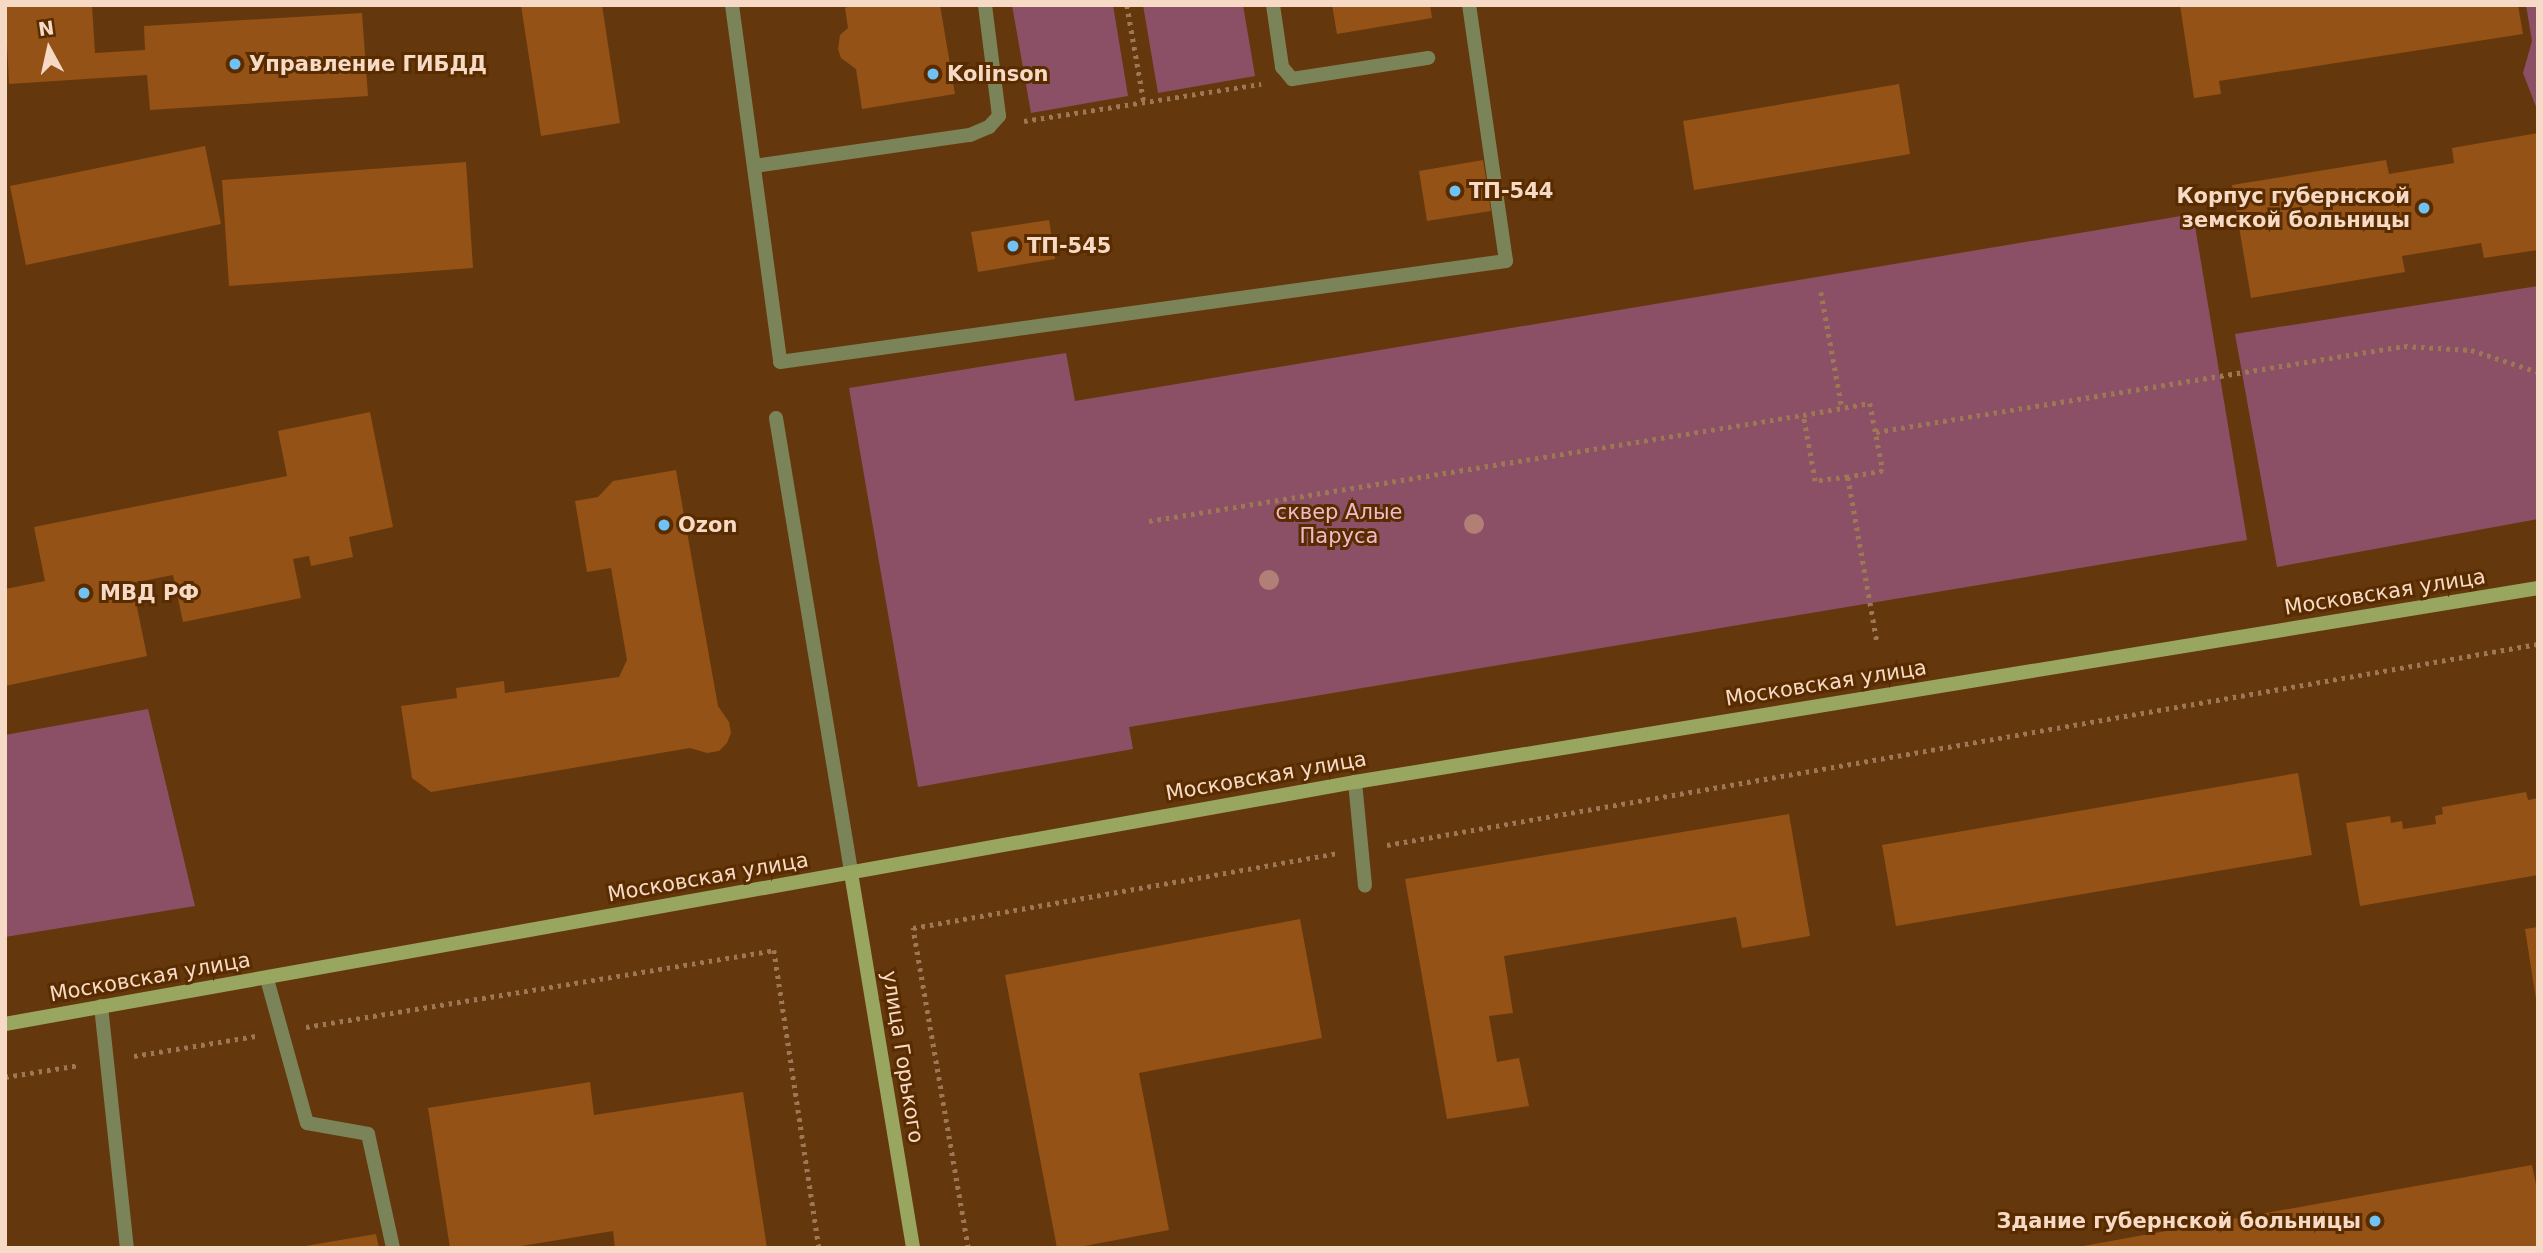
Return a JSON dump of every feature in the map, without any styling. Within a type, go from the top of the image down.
[{"type":"main road","name":"Московская улица","points":[[5,1024],[1355,782],[2538,588]]},
{"type":"main road","name":"улица Горького","points":[[851,873],[913,1248]]},
{"type":"lane","points":[[732,5],[780,362],[1506,261],[1469,5]]},
{"type":"lane","points":[[754,166],[970,135],[989,127],[999,116],[985,5]]},
{"type":"lane","points":[[1273,5],[1282,67],[1292,79],[1428,58]]},
{"type":"lane","points":[[776,418],[851,873]]},
{"type":"lane","points":[[1355,782],[1365,886]]},
{"type":"lane","points":[[267,979],[307,1123],[368,1134],[393,1248]]},
{"type":"lane","points":[[101,1006],[127,1248]]},
{"type":"path","points":[[1128,5],[1144,102]]},
{"type":"path","points":[[989,127],[1292,79]]},
{"type":"path","points":[[1821,292],[1842,408]]},
{"type":"path","points":[[1876,432],[2404,346],[2471,350],[2538,372]]},
{"type":"path","points":[[1149,521],[1870,403],[1883,471],[1815,481],[1803,415]]},
{"type":"path","points":[[1848,477],[1877,642]]},
{"type":"path","points":[[968,1248],[913,928],[2538,644]]},
{"type":"path","points":[[5,1077],[774,950],[819,1248]]},
{"type":"green space","points":[[1012,5],[1113,5],[1128,96],[1031,113]]},
{"type":"green space","points":[[1143,5],[1243,5],[1255,76],[1158,93]]},
{"type":"green space","points":[[2526,5],[2538,5],[2538,112],[2523,73],[2532,41]]},
{"type":"green space","name":"сквер Алые Паруса","points":[[2193,214],[2247,540],[1129,727],[1133,749],[918,787],[849,388],[1066,353],[1075,401]]},
{"type":"green space","points":[[2538,286],[2538,519],[2277,567],[2235,334]]},
{"type":"green space","points":[[148,709],[195,906],[5,937],[5,735]]},
{"type":"building","points":[[5,5],[92,5],[95,53],[145,50],[144,26],[362,13],[368,96],[150,110],[147,75],[9,84]]},
{"type":"building","points":[[521,5],[602,5],[620,123],[541,136]]},
{"type":"building","points":[[853,5],[940,5],[955,94],[862,109],[856,69],[841,58],[838,49],[840,35],[848,28],[845,8]]},
{"type":"building","points":[[1332,5],[1430,5],[1432,18],[1337,34]]},
{"type":"building","points":[[2180,5],[2518,5],[2523,34],[2219,81],[2221,94],[2194,98]]},
{"type":"building","points":[[1899,84],[1910,154],[1694,190],[1683,121]]},
{"type":"building","name":"Корпус губернской земской больницы","points":[[2538,133],[2538,250],[2484,258],[2481,243],[2402,256],[2405,272],[2251,298],[2232,185],[2386,160],[2389,174],[2454,163],[2452,148]]},
{"type":"building","points":[[205,146],[221,224],[26,265],[10,186]]},
{"type":"building","name":"ТП-544","points":[[1483,160],[1491,211],[1427,221],[1419,171]]},
{"type":"building","points":[[466,162],[473,268],[229,286],[222,180]]},
{"type":"building","name":"ТП-545","points":[[1049,220],[1055,259],[978,272],[971,232]]},
{"type":"building","points":[[370,412],[393,527],[349,537],[353,557],[311,566],[309,556],[293,559],[301,598],[183,622],[173,575],[132,583],[147,656],[5,686],[5,589],[45,581],[34,527],[287,476],[278,431]]},
{"type":"building","points":[[676,470],[718,706],[729,722],[731,733],[727,743],[719,751],[707,753],[690,748],[431,792],[412,778],[401,706],[457,698],[456,688],[504,681],[505,693],[619,677],[627,660],[611,568],[587,572],[575,501],[598,497],[613,481]]},
{"type":"building","points":[[2298,773],[2312,855],[1896,926],[1882,845]]},
{"type":"building","points":[[2526,792],[2528,800],[2538,798],[2538,875],[2360,906],[2346,823],[2390,816],[2391,823],[2402,821],[2403,829],[2436,824],[2435,816],[2443,814],[2442,807]]},
{"type":"building","points":[[1789,814],[1810,936],[1742,948],[1736,917],[1504,956],[1513,1013],[1489,1016],[1497,1062],[1519,1058],[1529,1106],[1447,1119],[1405,879]]},
{"type":"building","points":[[1300,919],[1322,1038],[1139,1073],[1169,1230],[1074,1248],[1057,1248],[1005,975]]},
{"type":"building","points":[[2538,927],[2538,999],[2536,999],[2525,929]]},
{"type":"building","points":[[590,1082],[594,1115],[743,1092],[767,1248],[615,1248],[613,1231],[509,1248],[450,1248],[428,1108]]},
{"type":"building","name":"Здание губернской больницы","points":[[2532,1165],[2538,1195],[2538,1248],[2072,1248]]},
{"type":"building","points":[[376,1234],[379,1248],[305,1248],[305,1246]]},
{"type":"place","name":"Управление ГИБДД","points":[[235,64]]},
{"type":"place","name":"Kolinson","points":[[933,74]]},
{"type":"place","name":"ТП-544","points":[[1455,191]]},
{"type":"place","name":"Корпус губернской земской больницы","points":[[2424,208]]},
{"type":"place","name":"ТП-545","points":[[1013,246]]},
{"type":"place","name":"Ozon","points":[[664,525]]},
{"type":"place","name":"МВД РФ","points":[[84,593]]},
{"type":"place","name":"Здание губернской больницы","points":[[2375,1221]]}]
